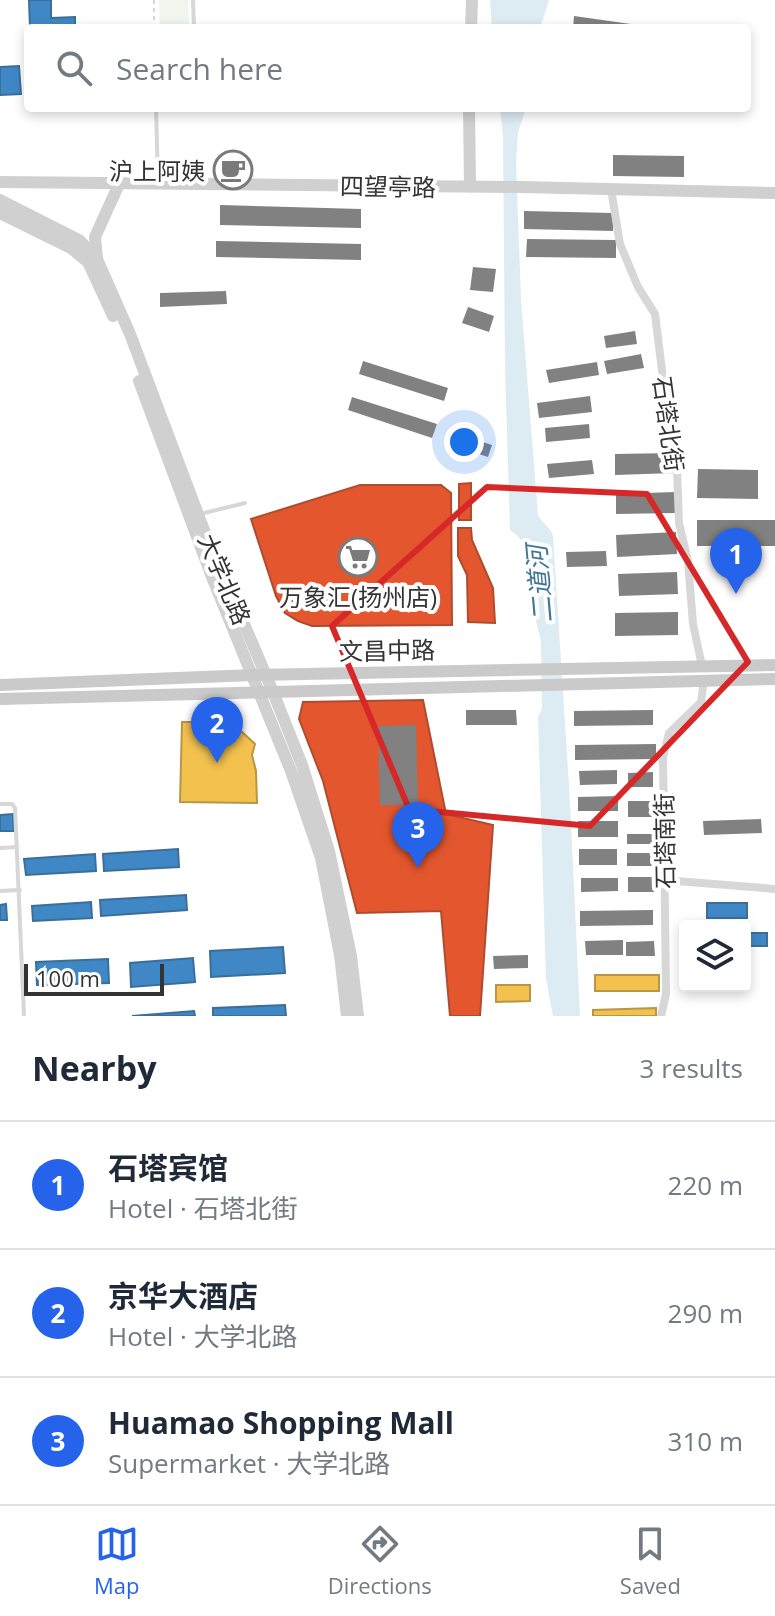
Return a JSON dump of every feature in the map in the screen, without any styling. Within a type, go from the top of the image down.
[{"type":"main road","name":"文昌中路","points":[[0,685],[259,674],[775,665]]},
{"type":"main road","name":"文昌中路","points":[[0,699],[775,679]]},
{"type":"street","points":[[471,24],[472,0]]},
{"type":"street","points":[[469,112],[470,187]]},
{"type":"street","name":"四望亭路","points":[[0,182],[522,187],[775,193]]},
{"type":"street","points":[[97,259],[95,237],[119,184]]},
{"type":"street","name":"石塔北街","points":[[611,189],[620,244],[638,287],[655,314],[666,403],[676,443],[679,523],[688,561],[693,624],[702,666]]},
{"type":"street","name":"大学北路","points":[[0,200],[79,240],[97,259],[130,334],[266,692],[321,858],[340,955],[347,1016]]},
{"type":"street","name":"大学北路","points":[[0,213],[71,248],[88,262],[122,337],[212,577],[259,674]]},
{"type":"street","name":"石塔南街","points":[[661,1016],[666,994],[663,757],[669,733],[701,702],[704,680]]},
{"type":"street","name":"大学北路","points":[[266,692],[302,765],[329,851],[351,956],[358,1016]]},
{"type":"street","points":[[664,880],[775,889]]},
{"type":"lane","points":[[193,0],[194,24]]},
{"type":"lane","points":[[156,112],[158,184]]},
{"type":"lane","points":[[198,515],[245,503]]},
{"type":"lane","points":[[0,804],[12,804],[15,808],[24,1016]]},
{"type":"lane","points":[[0,848],[17,847]]},
{"type":"lane","points":[[0,891],[20,890]]},
{"type":"path","points":[[154,0],[154,24]]},
{"type":"highlighted area","points":[[487,487],[647,494],[748,662],[590,826],[409,809],[332,626]]},
{"type":"shaded area","points":[[159,0],[188,0],[189,24],[160,24]]},
{"type":"water","points":[[490,0],[549,0],[541,24],[492,24]]},
{"type":"water","name":"二道河","points":[[500,112],[525,112],[518,132],[516,162],[521,300],[538,515],[553,536],[580,1016],[553,1016],[546,979],[538,717],[542,709],[541,641],[524,574],[526,549],[510,530]]},
{"type":"building: Homes","points":[[182,722],[215,722],[214,736],[230,737],[240,730],[255,744],[252,755],[257,803],[180,802]]},
{"type":"building: Homes","points":[[595,975],[659,975],[659,991],[595,991]]},
{"type":"building: Homes","points":[[496,985],[530,985],[530,1001],[496,1002]]},
{"type":"building: Homes","points":[[656,1008],[656,1016],[593,1016],[593,1010]]},
{"type":"building: Shops","points":[[471,483],[471,520],[459,520],[459,484]]},
{"type":"building: Shops","name":"万象汇(扬州店)","points":[[360,485],[441,485],[451,493],[452,625],[312,626],[285,613],[276,596],[251,519]]},
{"type":"building: Shops","points":[[458,528],[471,528],[472,540],[493,588],[495,623],[468,622],[467,575],[458,556]]},
{"type":"building: Shops","points":[[423,700],[446,814],[493,825],[480,1016],[450,1016],[441,911],[357,913],[323,781],[299,719],[303,702]]},
{"type":"building: Schools","points":[[29,0],[51,0],[51,18],[75,17],[75,24],[30,24]]},
{"type":"building: Schools","points":[[19,66],[21,94],[0,95],[0,67]]},
{"type":"building: Schools","points":[[13,814],[14,831],[0,831],[0,815]]},
{"type":"building: Schools","points":[[178,849],[179,867],[104,871],[103,854]]},
{"type":"building: Schools","points":[[95,854],[96,871],[26,875],[24,859]]},
{"type":"building: Schools","points":[[186,895],[187,910],[101,916],[100,900]]},
{"type":"building: Schools","points":[[91,902],[92,918],[33,921],[32,906]]},
{"type":"building: Schools","points":[[707,903],[747,903],[747,918],[707,918]]},
{"type":"building: Schools","points":[[6,904],[7,920],[0,920],[0,905]]},
{"type":"building: Schools","points":[[751,933],[767,933],[767,946],[751,946]]},
{"type":"building: Schools","points":[[283,947],[285,973],[211,977],[210,951]]},
{"type":"building: Schools","points":[[193,958],[195,982],[131,987],[130,963]]},
{"type":"building: Schools","points":[[108,959],[109,983],[37,985],[36,962]]},
{"type":"building: Schools","points":[[285,1005],[286,1016],[213,1016],[213,1008]]},
{"type":"building: Schools","points":[[194,1011],[195,1016],[132,1016]]},
{"type":"building: Other","points":[[574,16],[631,24],[573,24]]},
{"type":"building: Other","points":[[613,155],[684,156],[684,177],[613,176]]},
{"type":"building: Other","points":[[220,205],[361,209],[361,228],[220,225]]},
{"type":"building: Other","points":[[524,211],[613,213],[613,231],[524,229]]},
{"type":"building: Other","points":[[527,239],[616,240],[616,258],[526,257]]},
{"type":"building: Other","points":[[216,241],[361,244],[361,260],[216,257]]},
{"type":"building: Other","points":[[473,267],[496,269],[493,292],[470,290]]},
{"type":"building: Other","points":[[226,291],[227,304],[160,307],[160,293]]},
{"type":"building: Other","points":[[468,307],[494,316],[489,332],[462,323]]},
{"type":"building: Other","points":[[635,331],[637,344],[606,348],[604,336]]},
{"type":"building: Other","points":[[641,354],[644,368],[607,374],[604,361]]},
{"type":"building: Other","points":[[363,361],[448,388],[444,401],[359,374]]},
{"type":"building: Other","points":[[597,362],[599,375],[549,383],[546,370]]},
{"type":"building: Other","points":[[590,396],[592,412],[539,418],[537,403]]},
{"type":"building: Other","points":[[352,397],[437,424],[432,438],[348,410]]},
{"type":"building: Other","points":[[589,424],[590,438],[546,442],[545,428]]},
{"type":"building: Other","points":[[449,431],[492,445],[488,457],[445,443]]},
{"type":"building: Other","points":[[674,453],[675,473],[615,475],[615,454]]},
{"type":"building: Other","points":[[592,460],[594,474],[549,478],[547,464]]},
{"type":"building: Other","points":[[698,469],[758,470],[758,499],[697,498]]},
{"type":"building: Other","points":[[675,492],[676,513],[616,514],[616,494]]},
{"type":"building: Other","points":[[697,520],[775,520],[775,546],[697,546]]},
{"type":"building: Other","points":[[676,532],[677,554],[617,557],[616,535]]},
{"type":"building: Other","points":[[606,551],[607,566],[567,567],[566,552]]},
{"type":"building: Other","points":[[677,572],[678,594],[619,596],[618,574]]},
{"type":"building: Other","points":[[678,612],[678,635],[615,636],[615,613]]},
{"type":"building: Other","points":[[466,710],[516,710],[517,725],[466,725]]},
{"type":"building: Other","points":[[653,710],[653,725],[574,726],[574,711]]},
{"type":"building: Other","points":[[416,725],[418,805],[380,805],[378,726]]},
{"type":"building: Other","points":[[656,744],[656,759],[575,760],[575,745]]},
{"type":"building: Other","points":[[617,770],[617,784],[580,785],[579,771]]},
{"type":"building: Other","points":[[653,772],[653,787],[628,787],[628,773]]},
{"type":"building: Other","points":[[618,796],[618,811],[578,811],[578,797]]},
{"type":"building: Other","points":[[628,801],[653,801],[654,817],[628,817]]},
{"type":"building: Other","points":[[761,819],[762,833],[704,835],[703,821]]},
{"type":"building: Other","points":[[578,821],[618,821],[618,837],[578,837]]},
{"type":"building: Other","points":[[627,834],[654,834],[654,844],[627,844]]},
{"type":"building: Other","points":[[579,849],[617,849],[617,865],[579,865]]},
{"type":"building: Other","points":[[627,853],[654,853],[654,866],[627,866]]},
{"type":"building: Other","points":[[628,877],[654,877],[654,892],[628,892]]},
{"type":"building: Other","points":[[581,878],[618,878],[618,891],[581,892]]},
{"type":"building: Other","points":[[653,910],[653,925],[580,926],[580,911]]},
{"type":"building: Other","points":[[623,940],[623,955],[586,955],[585,941]]},
{"type":"building: Other","points":[[654,941],[655,956],[626,956],[626,942]]},
{"type":"building: Other","points":[[528,955],[528,968],[494,969],[493,956]]},
{"type":"place","name":"沪上阿姨","points":[[233,170]]},
{"type":"place","name":"万象汇(扬州店)","points":[[358,557]]},
{"type":"place","name":"石塔宾馆","points":[[736,594]]},
{"type":"place","name":"京华大酒店","points":[[217,763]]},
{"type":"place","name":"Huamao Shopping Mall","points":[[418,868]]}]
